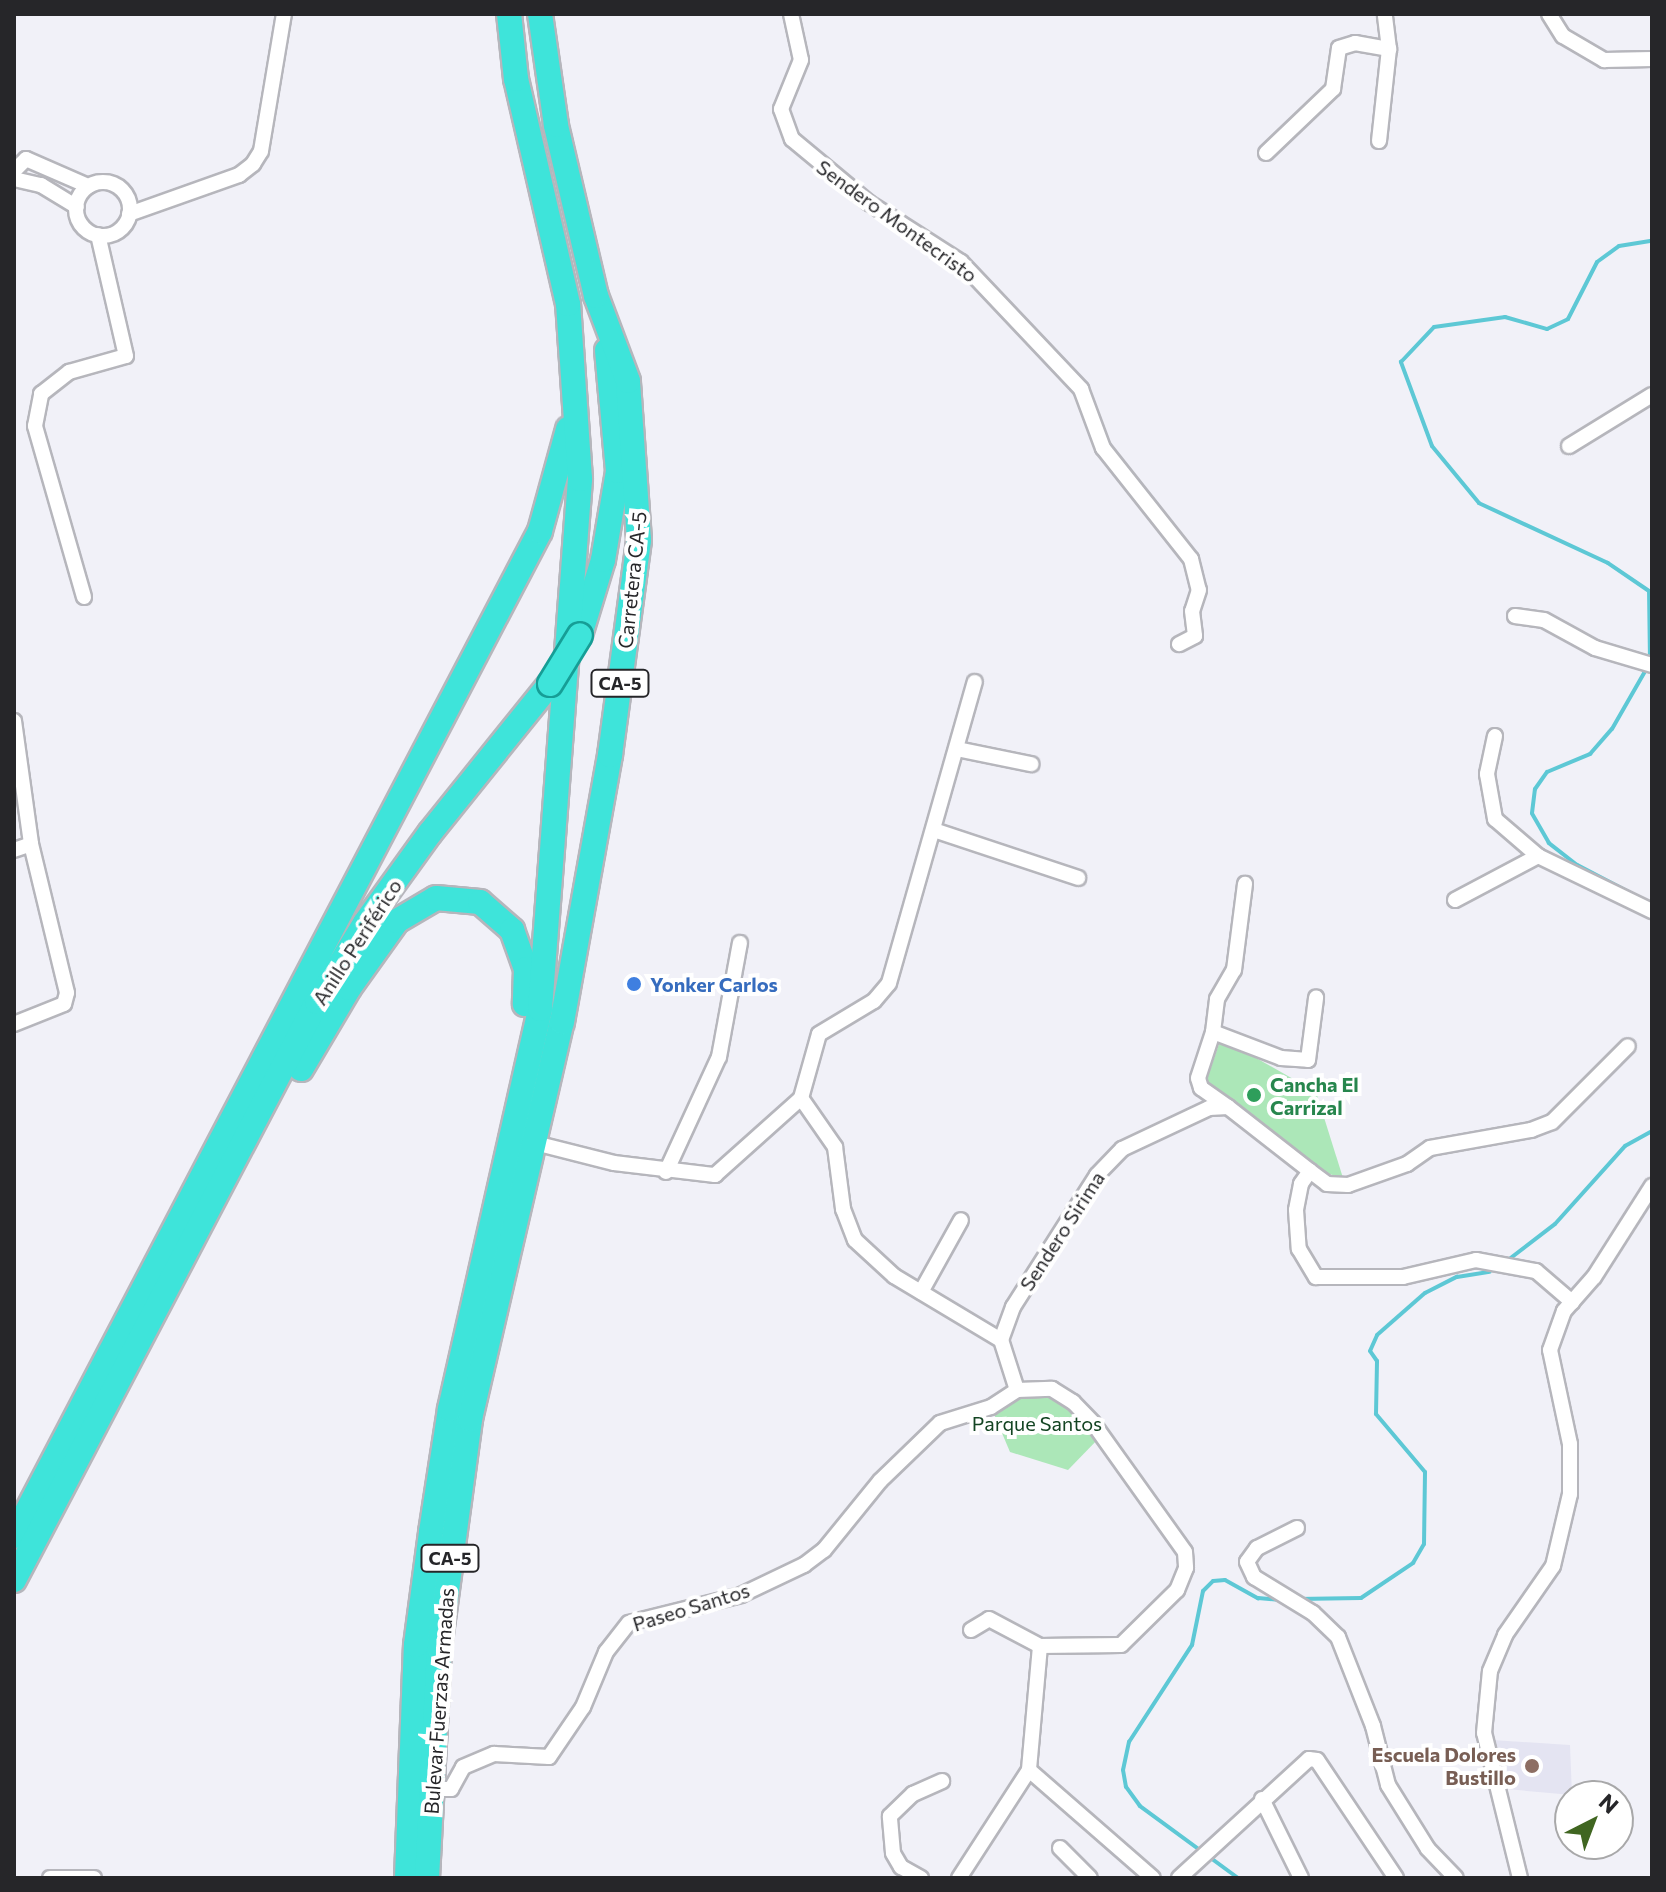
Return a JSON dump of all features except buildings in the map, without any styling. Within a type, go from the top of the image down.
[{"type":"highway","name":"CA-5","points":[[487,1251],[540,1009],[580,479],[568,304],[516,79],[509,14]]},
{"type":"highway","name":"Carretera CA-5","points":[[511,1242],[535,1143],[610,755],[639,540],[640,491],[628,381],[596,296],[556,125],[540,14]]},
{"type":"highway","name":"Anillo Periférico","points":[[14,1580],[317,1002],[365,923],[550,684],[580,635],[603,560],[618,471],[596,296]]},
{"type":"highway","name":"Anillo Periférico","points":[[14,1536],[540,531],[561,468],[573,403]]},
{"type":"highway","points":[[134,1353],[206,1240],[349,988],[397,921],[416,905],[436,898],[459,896],[495,912],[516,939],[526,969],[519,1057],[487,1251]]},
{"type":"highway","name":"Bulevar Fuerzas Armadas","points":[[427,1878],[439,1649],[470,1419],[511,1242]]},
{"type":"highway","name":"Bulevar Fuerzas Armadas","points":[[407,1878],[416,1645],[450,1409],[487,1251]]},
{"type":"street","points":[[98,235],[118,231],[129,214],[239,175],[253,164],[261,151],[284,14]]},
{"type":"street","name":"Sendero Montecristo","points":[[791,14],[801,60],[781,109],[792,139],[869,203],[961,262],[1081,389],[1103,448],[1191,559],[1199,590],[1192,611],[1195,636],[1179,644]]},
{"type":"street","points":[[1379,141],[1389,49],[1385,14]]},
{"type":"street","points":[[1549,14],[1563,36],[1604,60],[1652,59]]},
{"type":"street","points":[[1266,153],[1333,89],[1339,48],[1355,43],[1389,49]]},
{"type":"street","points":[[14,171],[26,159],[88,186],[118,186],[129,214]]},
{"type":"street","points":[[14,179],[41,185],[77,207]]},
{"type":"street","points":[[84,597],[35,426],[41,394],[69,372],[126,356],[98,235],[81,224],[77,207],[88,186]]},
{"type":"street","points":[[1569,446],[1652,395]]},
{"type":"street","points":[[1515,616],[1544,620],[1595,648],[1646,663]]},
{"type":"street","points":[[535,1143],[666,1172],[715,1175],[801,1098],[819,1034],[874,1001],[889,983],[975,682]]},
{"type":"street","points":[[14,721],[31,844],[67,993],[64,1004],[14,1024]]},
{"type":"street","points":[[1495,736],[1487,774],[1495,819],[1538,856],[1652,911]]},
{"type":"street","points":[[957,749],[1031,764]]},
{"type":"street","points":[[934,830],[1078,878]]},
{"type":"street","points":[[14,850],[31,844]]},
{"type":"street","points":[[1455,900],[1538,856]]},
{"type":"street","points":[[1245,884],[1234,970],[1217,999],[1213,1032],[1198,1078],[1201,1088],[1327,1184],[1348,1185],[1407,1164],[1430,1148],[1531,1130],[1552,1122],[1628,1046]]},
{"type":"street","points":[[666,1172],[719,1057],[740,943]]},
{"type":"street","points":[[1213,1032],[1281,1058],[1308,1060],[1316,998]]},
{"type":"street","points":[[801,1098],[835,1147],[843,1209],[855,1240],[894,1276],[1001,1340],[1017,1390],[1052,1389],[1084,1411],[1185,1552],[1186,1568],[1177,1590],[1121,1645],[1040,1646],[989,1619],[971,1630]]},
{"type":"street","name":"Sendero Sirima","points":[[1001,1340],[1025,1286],[1112,1156],[1195,1111],[1228,1107]]},
{"type":"street","points":[[1310,1171],[1301,1184],[1296,1210],[1299,1249],[1316,1277],[1403,1277],[1476,1260],[1536,1271],[1572,1302]]},
{"type":"street","points":[[1520,1878],[1484,1733],[1490,1671],[1505,1635],[1553,1566],[1570,1494],[1570,1444],[1550,1350],[1572,1302],[1594,1277],[1652,1186]]},
{"type":"street","points":[[921,1292],[961,1220]]},
{"type":"street","name":"Paseo Santos","points":[[432,1789],[451,1789],[463,1767],[481,1758],[549,1757],[583,1707],[613,1642],[629,1623],[741,1595],[804,1565],[824,1550],[923,1436],[1017,1390]]},
{"type":"street","points":[[1297,1528],[1257,1548],[1247,1562],[1254,1577],[1313,1613],[1338,1637],[1373,1726],[1388,1785],[1428,1849],[1456,1878]]},
{"type":"street","points":[[959,1878],[1029,1770],[1040,1646]]},
{"type":"street","points":[[1183,1878],[1301,1764],[1317,1760],[1380,1862],[1396,1878]]},
{"type":"street","points":[[1029,1770],[1153,1878]]},
{"type":"street","points":[[921,1878],[901,1867],[893,1853],[890,1816],[906,1799],[942,1781]]},
{"type":"street","points":[[1262,1799],[1301,1878]]},
{"type":"street","points":[[1060,1848],[1090,1878]]},
{"type":"street","points":[[50,1878],[94,1878]]},
{"type":"shaded area","name":"Escuela Dolores Bustillo","points":[[1493,1740],[1570,1745],[1571,1780],[1554,1780],[1554,1793],[1495,1788]]},
{"type":"green space","points":[[1221,1038],[1316,1092],[1343,1178],[1312,1169],[1203,1091]]},
{"type":"green space","name":"Parque Santos","points":[[1052,1389],[1101,1436],[1068,1470],[1010,1452],[991,1407],[1000,1398]]},
{"type":"waterway","points":[[1650,660],[1649,591],[1608,563],[1479,503],[1432,446],[1401,362],[1434,327],[1505,317],[1547,329],[1568,319],[1597,262],[1619,246],[1652,241]]},
{"type":"waterway","points":[[1646,901],[1577,865],[1549,843],[1532,813],[1535,789],[1547,772],[1590,754],[1612,729],[1647,668]]},
{"type":"waterway","points":[[1508,1260],[1555,1224],[1625,1146],[1652,1131]]},
{"type":"waterway","points":[[1297,1599],[1361,1598],[1413,1563],[1424,1544],[1425,1472],[1376,1414],[1377,1361],[1370,1351],[1377,1335],[1425,1293],[1457,1277],[1490,1272]]},
{"type":"waterway","points":[[1238,1878],[1140,1806],[1126,1787],[1123,1770],[1129,1742],[1192,1645],[1203,1591],[1213,1581],[1225,1580],[1258,1598],[1281,1600]]},
{"type":"place","name":"Yonker Carlos","points":[[634,984]]},
{"type":"place","name":"Cancha El Carrizal","points":[[1254,1095]]},
{"type":"place","name":"Escuela Dolores Bustillo","points":[[1532,1766]]}]
